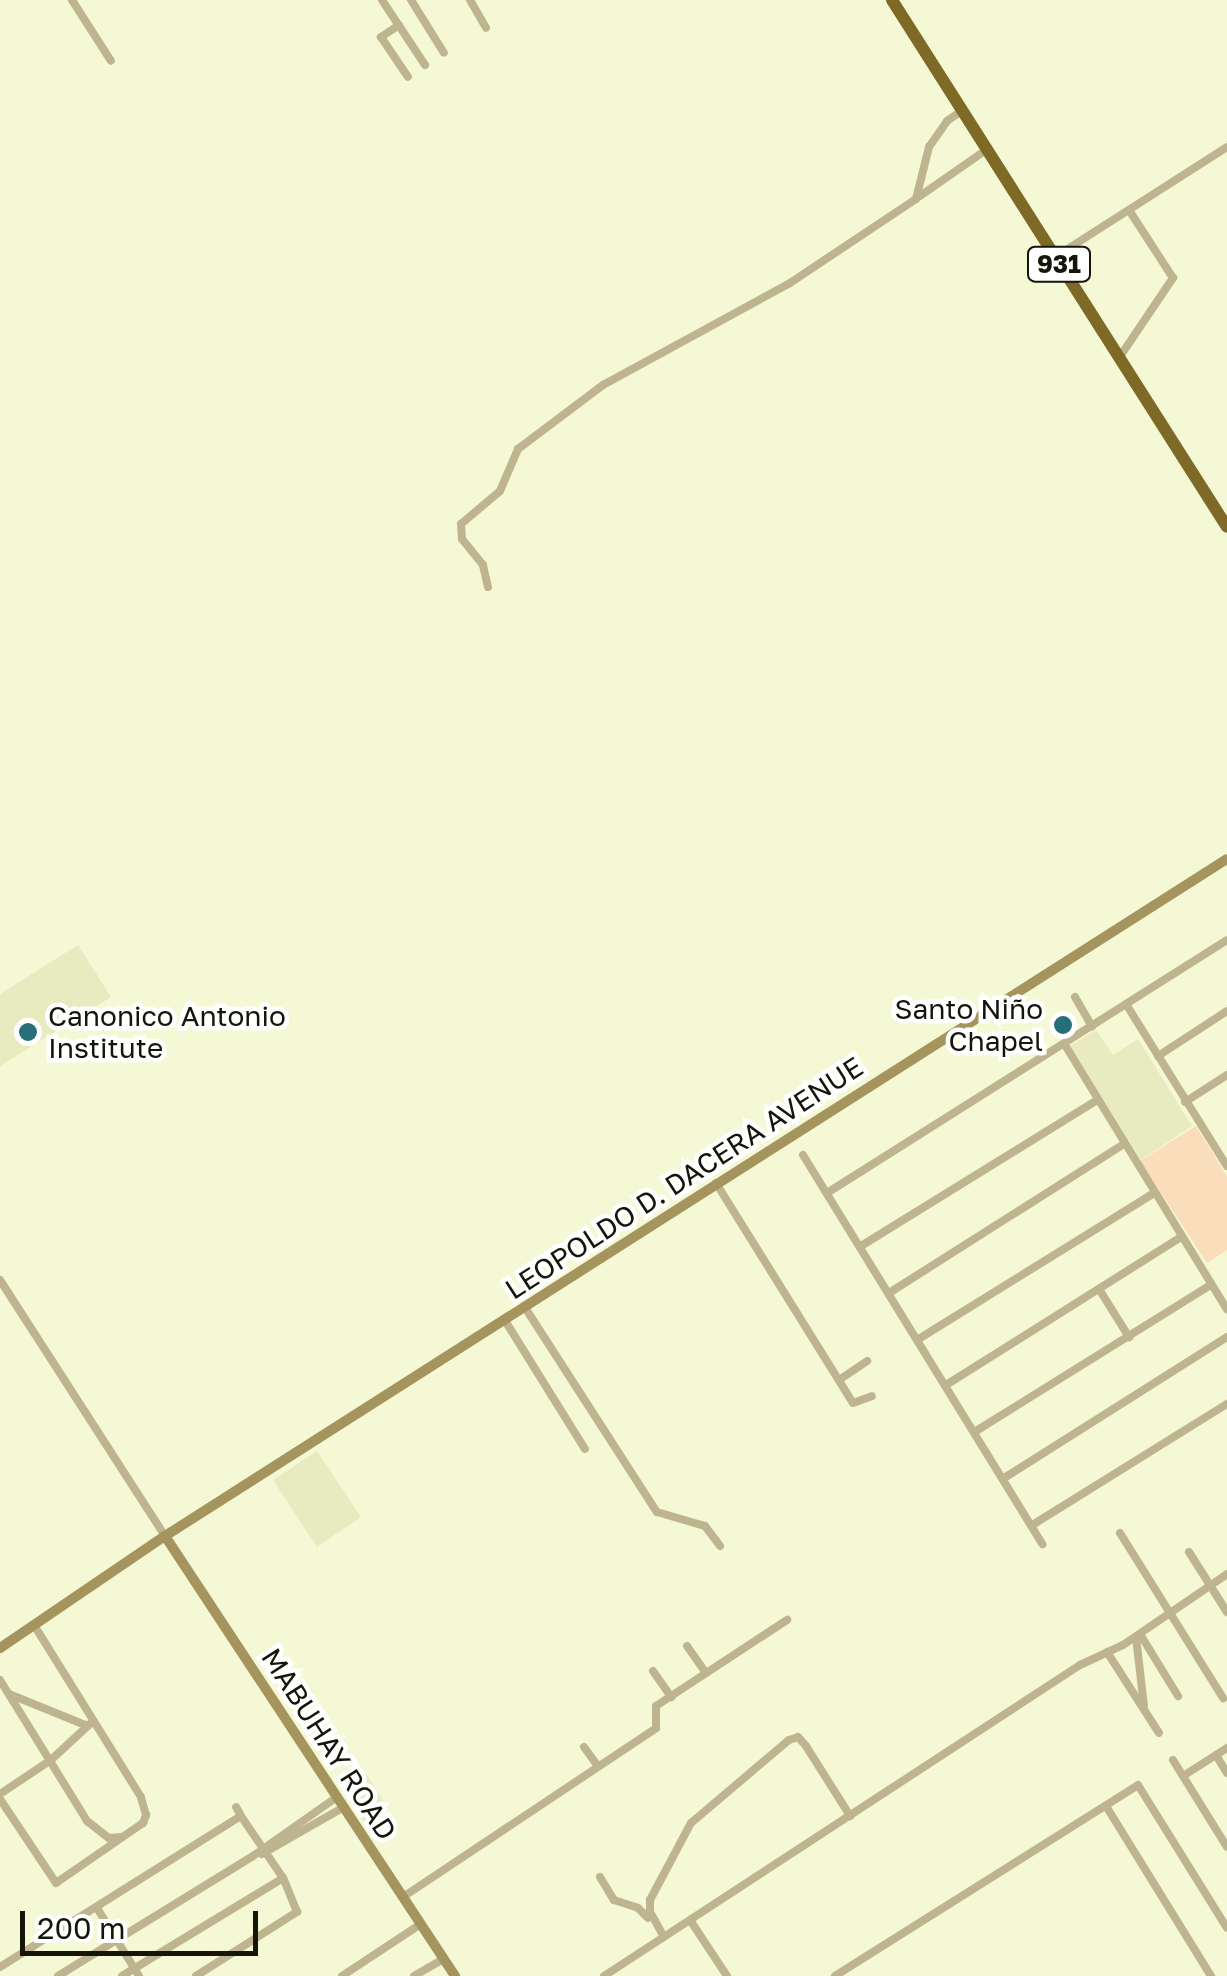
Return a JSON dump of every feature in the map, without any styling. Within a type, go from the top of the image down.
[{"type":"highway","name":"931","points":[[892,0],[1227,528]]},
{"type":"main road","name":"LEOPOLDO D. DACERA AVENUE","points":[[0,1648],[165,1536],[1227,859]]},
{"type":"main road","name":"MABUHAY ROAD","points":[[165,1536],[455,1976]]},
{"type":"street","points":[[72,0],[111,61]]},
{"type":"street","points":[[382,0],[425,66]]},
{"type":"street","points":[[411,0],[444,54]]},
{"type":"street","points":[[470,0],[486,28]]},
{"type":"street","points":[[398,25],[381,37],[408,77]]},
{"type":"street","points":[[916,199],[928,147],[947,121],[962,111]]},
{"type":"street","points":[[1056,257],[1227,146]]},
{"type":"street","points":[[488,587],[483,565],[462,538],[461,524],[500,491],[518,449],[603,384],[790,283],[987,149]]},
{"type":"street","points":[[1119,358],[1173,278],[1130,210]]},
{"type":"street","points":[[827,1193],[1227,940]]},
{"type":"street","points":[[1075,997],[1092,1026]]},
{"type":"street","points":[[1126,1004],[1227,1166]]},
{"type":"street","points":[[1158,1056],[1227,1011]]},
{"type":"street","points":[[1064,1045],[1227,1309]]},
{"type":"street","points":[[1185,1102],[1227,1075]]},
{"type":"street","points":[[861,1246],[1097,1100]]},
{"type":"street","points":[[1216,1149],[1227,1142]]},
{"type":"street","points":[[888,1293],[1124,1144]]},
{"type":"street","points":[[804,1154],[1034,1524],[1042,1544]]},
{"type":"street","points":[[716,1184],[855,1405],[872,1396]]},
{"type":"street","points":[[918,1340],[1154,1193]]},
{"type":"street","points":[[946,1385],[1181,1237]]},
{"type":"street","points":[[0,1280],[165,1536]]},
{"type":"street","points":[[976,1431],[1211,1286]]},
{"type":"street","points":[[1098,1289],[1129,1336]]},
{"type":"street","points":[[524,1306],[656,1512],[705,1526],[720,1546]]},
{"type":"street","points":[[504,1319],[585,1449]]},
{"type":"street","points":[[1004,1478],[1227,1337]]},
{"type":"street","points":[[839,1380],[867,1361]]},
{"type":"street","points":[[1034,1524],[1227,1404]]},
{"type":"street","points":[[1120,1534],[1223,1698]]},
{"type":"street","points":[[1189,1552],[1227,1612]]},
{"type":"street","points":[[604,1976],[1080,1665],[1138,1636],[1227,1574]]},
{"type":"street","points":[[402,1896],[659,1725],[655,1709],[786,1620]]},
{"type":"street","points":[[35,1627],[90,1723],[146,1808],[143,1822],[56,1882],[0,1796],[50,1760],[90,1723]]},
{"type":"street","points":[[1138,1636],[1178,1696]]},
{"type":"street","points":[[1138,1636],[1145,1710]]},
{"type":"street","points":[[687,1646],[706,1674]]},
{"type":"street","points":[[1107,1652],[1159,1733]]},
{"type":"street","points":[[653,1672],[671,1696]]},
{"type":"street","points":[[0,1680],[93,1827],[109,1838],[126,1835]]},
{"type":"street","points":[[9,1694],[90,1723]]},
{"type":"street","points":[[663,1938],[650,1912],[650,1900],[691,1822],[789,1740],[798,1737],[806,1746],[850,1816]]},
{"type":"street","points":[[584,1747],[598,1766]]},
{"type":"street","points":[[1183,1776],[1227,1748]]},
{"type":"street","points":[[1216,1755],[1227,1773]]},
{"type":"street","points":[[1173,1760],[1227,1847]]},
{"type":"street","points":[[834,1976],[1138,1785],[1227,1928]]},
{"type":"street","points":[[58,1976],[340,1802]]},
{"type":"street","points":[[1106,1806],[1211,1976]]},
{"type":"street","points":[[196,1976],[295,1915],[297,1904],[283,1878],[236,1807]]},
{"type":"street","points":[[0,1967],[241,1816]]},
{"type":"street","points":[[600,1877],[614,1900],[644,1913],[663,1938]]},
{"type":"street","points":[[122,1976],[136,1972],[283,1878]]},
{"type":"street","points":[[97,1908],[136,1972]]},
{"type":"street","points":[[690,1920],[727,1976]]},
{"type":"street","points":[[342,1976],[421,1924]]},
{"type":"street","points":[[421,1974],[444,1959]]},
{"type":"shaded area","name":"Canonico Antonio Institute","points":[[78,945],[111,997],[0,1066],[0,994]]},
{"type":"shaded area","points":[[1096,1030],[1113,1055],[1138,1039],[1192,1126],[1141,1160],[1070,1046]]},
{"type":"shaded area","points":[[1196,1126],[1227,1176],[1227,1250],[1207,1263],[1140,1161]]},
{"type":"shaded area","points":[[317,1451],[361,1517],[317,1547],[273,1480]]},
{"type":"shaded area","points":[[367,1775],[387,1806],[364,1822],[343,1791]]},
{"type":"place","name":"Santo Niño Chapel","points":[[1063,1025]]},
{"type":"place","name":"Canonico Antonio Institute","points":[[28,1032]]}]
